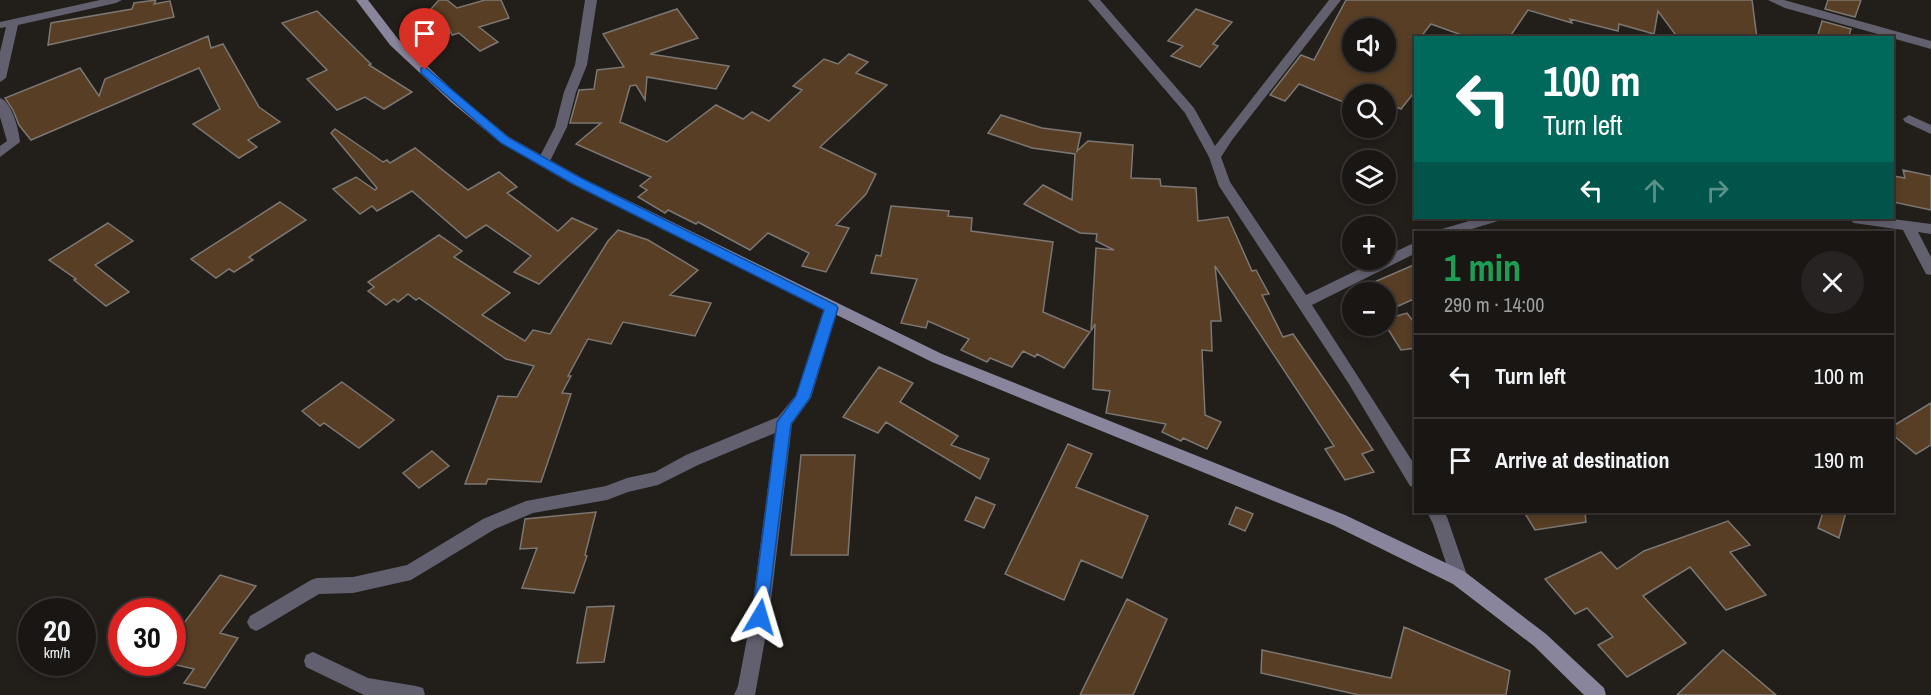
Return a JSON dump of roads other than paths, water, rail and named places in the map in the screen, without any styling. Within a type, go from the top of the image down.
[{"type":"main road","points":[[362,0],[394,42],[455,99],[505,140],[543,162],[664,226],[937,358],[1339,520],[1459,578],[1540,640],[1596,695]]},
{"type":"street","points":[[0,25],[116,0]]},
{"type":"street","points":[[543,162],[561,127],[570,92],[581,65],[591,0]]},
{"type":"street","points":[[1094,0],[1190,111],[1215,157],[1224,183],[1304,302],[1414,478]]},
{"type":"street","points":[[1215,157],[1227,137],[1335,0]]},
{"type":"street","points":[[1774,0],[1788,6],[1931,45]]},
{"type":"street","points":[[0,78],[13,21]]},
{"type":"street","points":[[0,102],[14,133],[14,141],[0,153]]},
{"type":"street","points":[[1909,119],[1931,130]]},
{"type":"street","points":[[1450,231],[1490,219]]},
{"type":"street","points":[[1862,219],[1931,229]]},
{"type":"street","points":[[1907,225],[1931,270]]},
{"type":"street","points":[[1304,302],[1414,248]]},
{"type":"street","points":[[256,622],[317,586],[353,585],[411,572],[489,524],[532,506],[607,494],[627,485],[658,478],[692,460],[784,422],[803,398],[831,308]]},
{"type":"street","points":[[743,695],[747,691],[760,617],[784,422]]},
{"type":"street","points":[[1436,513],[1441,522],[1459,578]]},
{"type":"street","points":[[313,661],[367,687],[416,695]]}]
